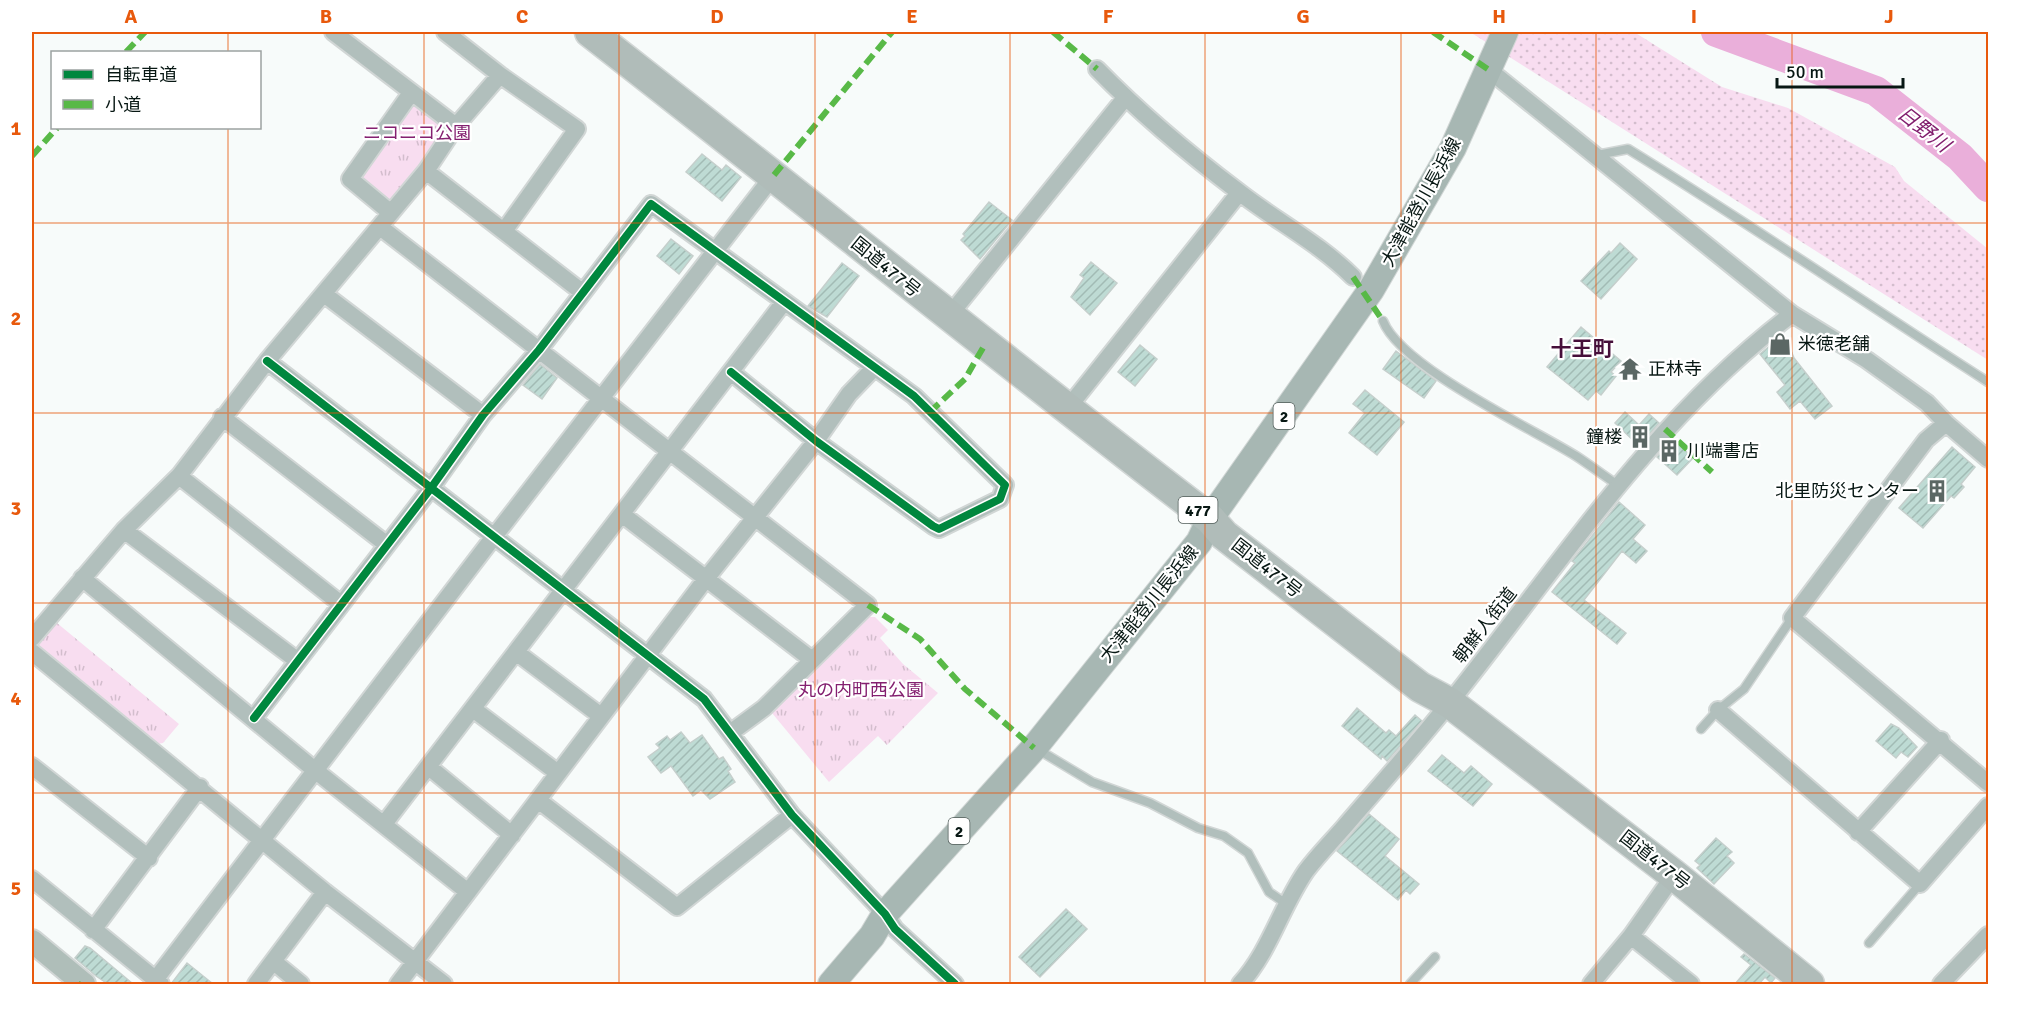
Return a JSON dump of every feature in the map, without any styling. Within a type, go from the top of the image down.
[{"type":"highway","name":"国道477号","points":[[590,32],[774,175],[948,317],[1210,519],[1224,535],[1420,687],[1449,703],[1674,875],[1809,984]]},
{"type":"main road","name":"大津能登川長浜線","points":[[831,984],[872,936],[885,914],[1034,747],[1199,542],[1210,519],[1371,290],[1453,148],[1505,32]]},
{"type":"street","points":[[333,32],[456,126]]},
{"type":"street","points":[[445,32],[500,75],[577,129],[504,231]]},
{"type":"street","points":[[1491,64],[1597,155],[1792,314],[1867,360],[1927,403],[1946,423],[1989,459]]},
{"type":"street","points":[[1097,69],[1125,98],[1239,193],[1337,261],[1353,277]]},
{"type":"street","points":[[32,638],[124,530],[179,476],[222,417],[426,171],[456,126],[500,75]]},
{"type":"street","points":[[391,213],[350,179],[411,93]]},
{"type":"street","points":[[948,317],[1125,98]]},
{"type":"street","points":[[426,171],[582,292]]},
{"type":"street","points":[[32,879],[156,983],[774,175]]},
{"type":"street","points":[[1067,409],[1239,193]]},
{"type":"street","points":[[254,718],[431,488],[483,415],[539,350],[651,204],[914,396],[1005,485],[1000,499],[939,529],[816,441],[731,372]]},
{"type":"street","points":[[380,227],[868,605],[764,708],[730,733]]},
{"type":"street","points":[[324,294],[483,415]]},
{"type":"street","points":[[384,824],[622,515],[669,449],[784,302]]},
{"type":"street","name":"朝鮮人街道","points":[[1240,984],[1255,967],[1306,872],[1449,703],[1618,485],[1660,435],[1710,385],[1755,342],[1792,314]]},
{"type":"street","points":[[267,361],[564,588],[704,699],[792,815],[885,914],[895,929],[955,984]]},
{"type":"street","points":[[398,984],[601,716],[650,656],[705,579],[816,441],[849,393],[874,368]]},
{"type":"street","points":[[222,417],[386,544]]},
{"type":"street","points":[[1946,423],[1926,440],[1792,618],[1941,740],[1989,783]]},
{"type":"street","points":[[179,476],[341,604]]},
{"type":"street","points":[[622,515],[811,659]]},
{"type":"street","points":[[124,530],[298,661]]},
{"type":"street","points":[[82,578],[316,771],[468,892]]},
{"type":"street","points":[[32,652],[325,892],[444,984]]},
{"type":"street","points":[[516,652],[601,716]]},
{"type":"street","points":[[473,709],[558,772]]},
{"type":"street","points":[[1718,710],[1920,884],[1989,806]]},
{"type":"street","points":[[1858,832],[1941,740]]},
{"type":"street","points":[[32,766],[149,858]]},
{"type":"street","points":[[429,766],[512,835]]},
{"type":"street","points":[[93,930],[200,788]]},
{"type":"street","points":[[538,800],[677,907],[792,815]]},
{"type":"street","points":[[1591,984],[1631,936],[1674,875]]},
{"type":"street","points":[[256,984],[325,892]]},
{"type":"street","points":[[1631,936],[1690,984]]},
{"type":"street","points":[[1941,984],[1989,936]]},
{"type":"street","points":[[32,941],[84,984]]},
{"type":"street","points":[[274,962],[301,984]]},
{"type":"lane","points":[[1597,155],[1628,148],[1756,228],[1846,291],[1989,382]]},
{"type":"lane","points":[[1383,321],[1388,336],[1442,378],[1577,457],[1618,485]]},
{"type":"lane","points":[[1701,729],[1718,710],[1744,689],[1792,618]]},
{"type":"lane","points":[[1034,747],[1092,782],[1150,803],[1198,828],[1224,836],[1248,853],[1269,892],[1288,905]]},
{"type":"lane","points":[[1869,943],[1920,884]]},
{"type":"lane","points":[[1410,984],[1435,957]]},
{"type":"green space","points":[[1470,32],[1634,32],[1722,87],[1788,108],[1895,167],[1904,181],[1988,249],[1988,360]]},
{"type":"green space","name":"ニコニコ公園","points":[[411,102],[445,124],[446,134],[389,206],[360,182],[357,173]]},
{"type":"green space","name":"丸の内町西公園","points":[[862,617],[875,617],[888,630],[880,638],[903,664],[938,693],[887,745],[878,736],[829,782],[772,713]]},
{"type":"green space","points":[[57,623],[179,724],[163,743],[157,744],[39,648],[39,643]]},
{"type":"building","points":[[702,154],[722,170],[726,165],[741,177],[722,201],[686,172]]},
{"type":"building","points":[[989,202],[1012,220],[980,259],[961,240],[965,236],[963,234]]},
{"type":"building","points":[[671,239],[693,256],[679,274],[657,256]]},
{"type":"building","points":[[1620,243],[1637,259],[1601,299],[1581,281],[1609,251],[1611,253]]},
{"type":"building","points":[[1091,262],[1117,283],[1090,315],[1071,297],[1084,278],[1080,275]]},
{"type":"building","points":[[842,263],[859,276],[827,317],[808,306]]},
{"type":"building","points":[[1581,327],[1621,361],[1611,372],[1616,376],[1601,395],[1596,391],[1588,400],[1547,367]]},
{"type":"building","points":[[1784,334],[1794,358],[1832,406],[1815,419],[1800,401],[1790,409],[1777,392],[1785,385],[1760,354]]},
{"type":"building","points":[[1140,345],[1157,359],[1135,386],[1118,372]]},
{"type":"building","points":[[1396,351],[1436,381],[1424,398],[1383,369]]},
{"type":"building","points":[[540,364],[557,378],[542,399],[523,385]]},
{"type":"building","points":[[1365,390],[1404,422],[1377,455],[1349,433],[1365,413],[1353,404]]},
{"type":"building","points":[[1625,412],[1639,425],[1649,414],[1659,423],[1639,446],[1615,423]]},
{"type":"building","points":[[1673,439],[1693,458],[1677,475],[1657,457]]},
{"type":"building","name":"北里防災センター","points":[[1952,447],[1975,467],[1961,484],[1964,487],[1954,498],[1951,496],[1923,528],[1899,508]]},
{"type":"building","points":[[1619,502],[1645,525],[1633,539],[1647,551],[1636,563],[1622,551],[1584,600],[1626,633],[1617,644],[1552,592],[1575,563],[1572,561]]},
{"type":"building","points":[[1357,708],[1386,733],[1389,730],[1396,736],[1415,715],[1422,721],[1387,761],[1382,756],[1381,759],[1342,726]]},
{"type":"building","points":[[1891,724],[1899,728],[1917,747],[1908,757],[1901,752],[1896,758],[1876,741]]},
{"type":"building","points":[[681,732],[690,743],[702,735],[719,759],[723,757],[731,769],[728,771],[735,782],[710,799],[701,790],[693,796],[671,766],[661,773],[648,757],[660,748],[656,744],[667,736],[670,740]]},
{"type":"building","points":[[1442,755],[1464,773],[1471,766],[1492,784],[1473,806],[1428,771]]},
{"type":"building","points":[[1369,814],[1399,839],[1385,856],[1419,884],[1410,894],[1406,890],[1398,900],[1337,851]]},
{"type":"building","points":[[1716,838],[1732,852],[1727,856],[1734,863],[1714,884],[1697,868],[1700,865],[1695,861]]},
{"type":"building","points":[[1066,909],[1087,929],[1040,977],[1019,957]]},
{"type":"building","points":[[85,946],[133,984],[108,984],[96,976],[75,958]]},
{"type":"building","points":[[1744,954],[1775,978],[1771,983],[1765,977],[1759,984],[1735,984],[1751,965],[1741,957]]},
{"type":"building","points":[[187,963],[213,984],[171,984]]},
{"type":"waterway","name":"日野川","points":[[1716,32],[1876,91],[1960,157],[1988,187]]},
{"type":"marked path","points":[[127,51],[145,32]]},
{"type":"marked path","points":[[774,175],[892,32]]},
{"type":"marked path","points":[[1053,32],[1097,69]]},
{"type":"marked path","points":[[1433,32],[1489,70]]},
{"type":"marked path","points":[[32,156],[56,129]]},
{"type":"marked path","points":[[1353,277],[1383,321]]},
{"type":"marked path","points":[[930,412],[965,379],[984,346]]},
{"type":"marked path","points":[[1665,429],[1712,472]]},
{"type":"marked path","points":[[868,605],[920,639],[965,689],[1034,748]]},
{"type":"cycle path","points":[[254,718],[431,488],[483,415],[539,350],[651,204],[914,396],[1005,485],[1000,499],[939,529],[816,441],[731,372]]},
{"type":"cycle path","points":[[267,361],[704,699],[792,815],[885,914],[895,929],[955,984]]},
{"type":"place","name":"米徳老舗","points":[[1780,344]]},
{"type":"place","name":"正林寺","points":[[1630,369]]},
{"type":"place","name":"鐘楼","points":[[1640,437]]},
{"type":"place","name":"川端書店","points":[[1669,451]]},
{"type":"place","name":"北里防災センター","points":[[1937,491]]},
{"type":"district","name":"十王町","points":[[1582,349]]}]
